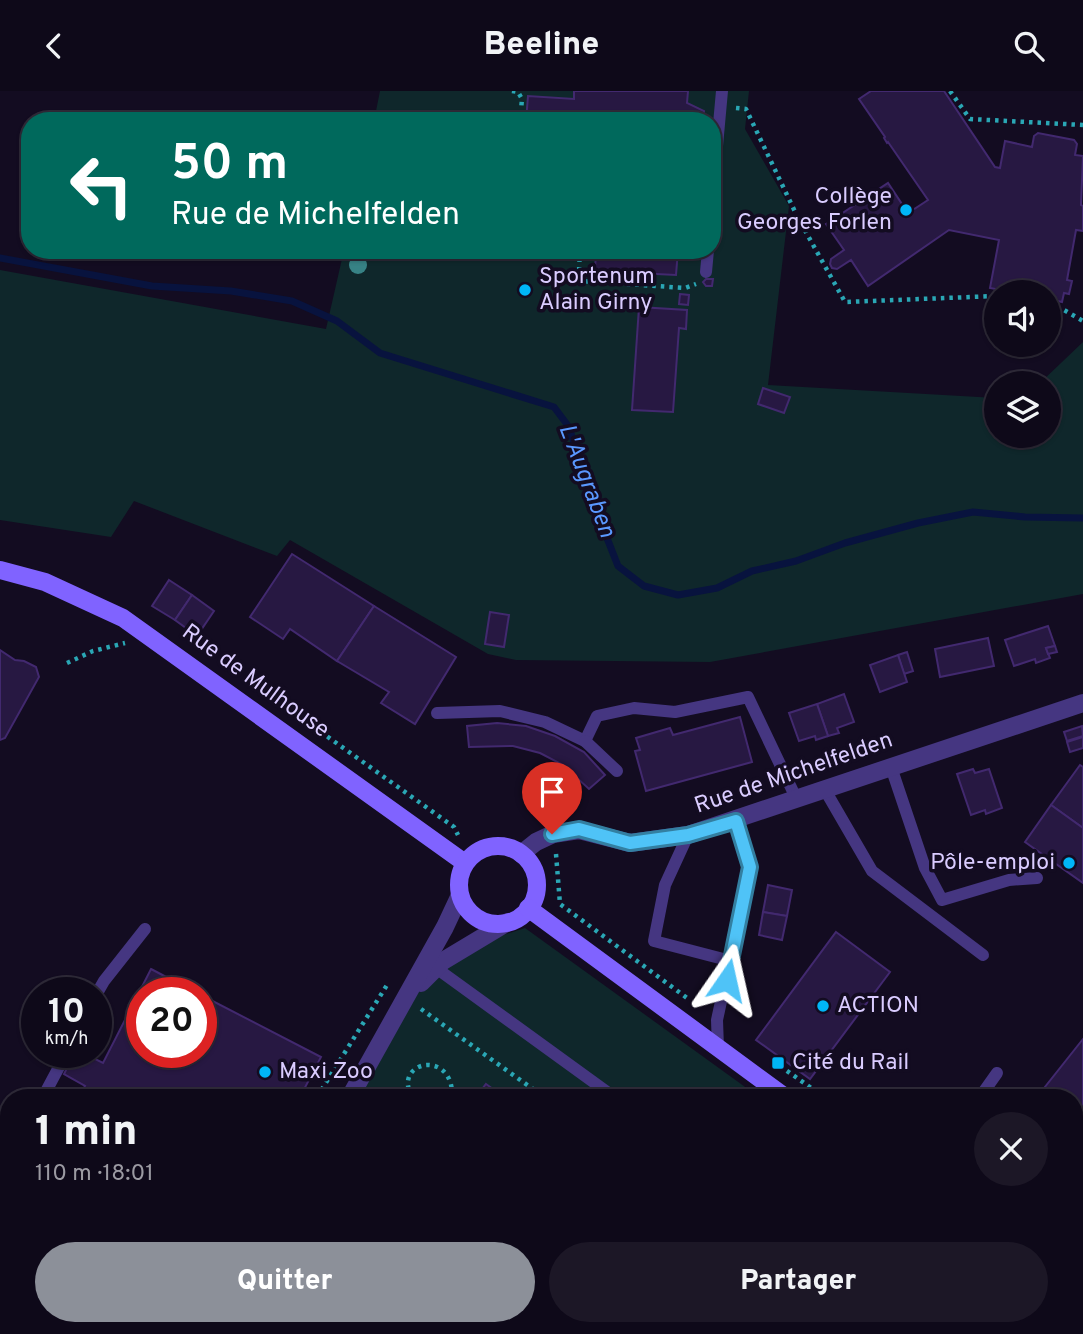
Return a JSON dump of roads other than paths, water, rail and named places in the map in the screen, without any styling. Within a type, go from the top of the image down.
[{"type":"main road","name":"Rue de Mulhouse","points":[[0,570],[45,582],[124,618],[465,863]]},
{"type":"main road","points":[[492,846],[506,846],[521,854],[535,872],[537,885],[528,908],[519,917],[496,924],[473,915],[465,907],[458,883],[465,863],[479,850],[492,846]]},
{"type":"main road","points":[[528,908],[774,1089]]},
{"type":"street","name":"Rue de Michelfelden","points":[[521,854],[552,834],[579,829],[630,843],[688,835],[1083,703]]},
{"type":"street","points":[[355,1089],[451,917],[460,895]]},
{"type":"street","points":[[406,998],[436,968],[460,950],[508,922]]},
{"type":"lane","points":[[720,112],[722,91]]},
{"type":"lane","points":[[706,272],[707,259]]},
{"type":"lane","points":[[585,741],[597,716],[634,708],[676,712],[748,697],[797,800]]},
{"type":"lane","points":[[437,713],[500,711],[545,722],[585,741],[617,771]]},
{"type":"lane","points":[[891,767],[925,868],[942,900],[1009,880],[1037,878]]},
{"type":"lane","points":[[825,790],[873,871],[983,955]]},
{"type":"lane","points":[[718,1048],[717,1020],[750,867],[736,821]]},
{"type":"lane","points":[[688,835],[665,885],[654,941],[731,961]]},
{"type":"lane","points":[[107,977],[145,929]]},
{"type":"lane","points":[[436,968],[603,1089]]},
{"type":"lane","points":[[47,1089],[58,1068]]},
{"type":"lane","points":[[986,1089],[998,1073]]},
{"type":"waterway","name":"L'Augraben","points":[[0,258],[152,286],[231,291],[292,301],[337,321],[380,353],[554,407],[569,427],[592,500],[618,566],[644,586],[678,595],[717,588],[752,571],[796,561],[845,543],[918,523],[973,512],[1025,517],[1083,518]]},
{"type":"place","name":"Collège Georges Forlen","points":[[906,210]]},
{"type":"place","name":"Sportenum Alain Girny","points":[[525,290]]},
{"type":"place","name":"Pôle-emploi","points":[[1069,863]]},
{"type":"place","name":"ACTION","points":[[823,1006]]},
{"type":"place","name":"Cité du Rail","points":[[778,1063]]},
{"type":"place","name":"Maxi Zoo","points":[[265,1072]]}]
